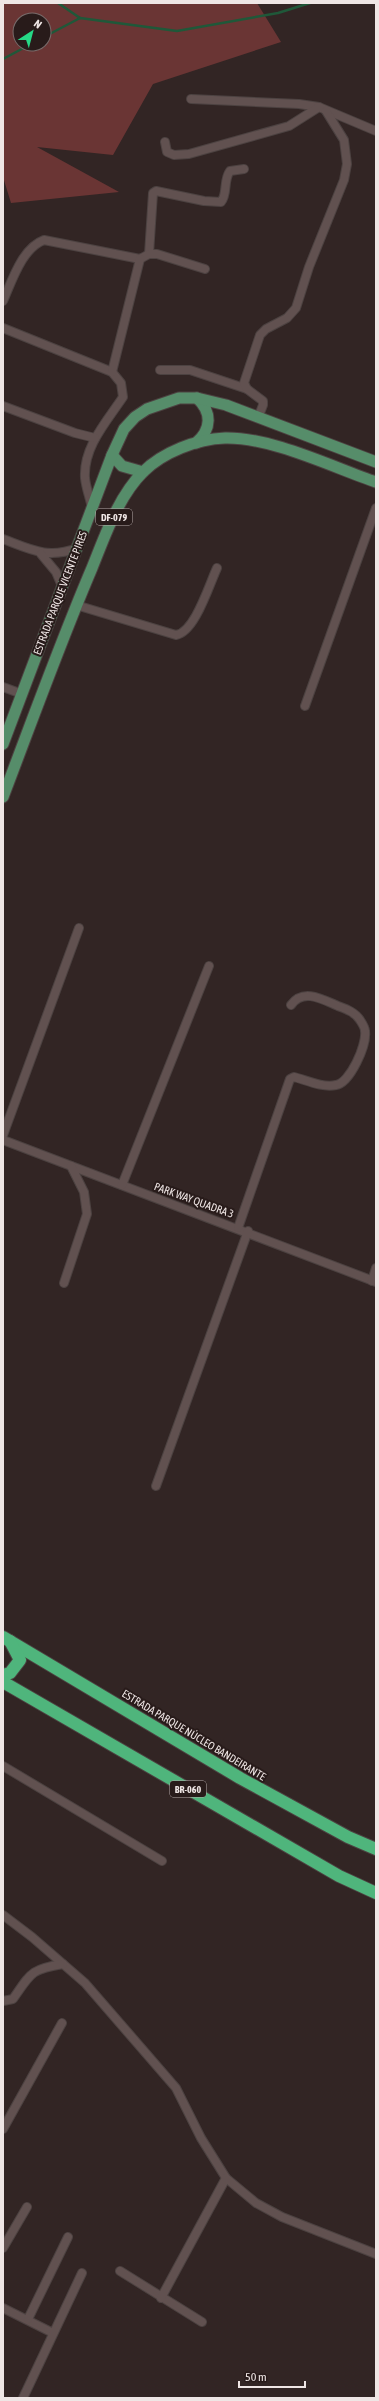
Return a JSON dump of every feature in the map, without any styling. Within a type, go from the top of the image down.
[{"type":"highway","points":[[3,1675],[10,1673],[20,1660],[6,1639]]},
{"type":"highway","name":"ESTRADA PARQUE NÚCLEO BANDEIRANTE","points":[[6,1639],[240,1778],[348,1837],[376,1849]]},
{"type":"highway","name":"BR-060","points":[[3,1682],[339,1876],[376,1893]]},
{"type":"main road","name":"ESTRADA PARQUE VICENTE PIRES","points":[[3,744],[112,455],[124,429],[135,417],[163,402],[179,398],[197,398],[226,405],[376,462]]},
{"type":"main road","points":[[196,443],[203,437],[209,421],[208,412],[197,398]]},
{"type":"main road","name":"ESTRADA PARQUE VICENTE PIRES","points":[[3,797],[76,605],[117,511],[129,489],[142,472],[165,455],[196,443],[223,438],[256,441],[376,482]]},
{"type":"main road","points":[[112,455],[122,466],[142,472]]},
{"type":"street","points":[[191,99],[299,104],[322,109],[376,131]]},
{"type":"street","points":[[165,142],[167,152],[174,155],[189,154],[289,126],[322,109]]},
{"type":"street","points":[[247,390],[244,383],[245,378],[257,341],[266,329],[287,318],[296,308],[309,266],[344,180],[347,164],[344,140],[322,109]]},
{"type":"street","points":[[149,254],[153,192],[156,191],[204,201],[221,202],[224,199],[227,175],[235,169],[244,169]]},
{"type":"street","points":[[3,301],[14,276],[34,244],[44,240],[140,259],[149,254],[157,254],[205,269]]},
{"type":"street","points":[[112,372],[140,259]]},
{"type":"street","points":[[3,328],[112,372],[121,383],[123,397],[95,438],[90,448],[85,477],[92,509]]},
{"type":"street","points":[[160,370],[190,370],[247,390],[262,401],[264,406],[258,418]]},
{"type":"street","points":[[3,406],[75,433],[95,438]]},
{"type":"street","points":[[305,706],[376,508]]},
{"type":"street","points":[[3,539],[41,554],[64,553],[78,548]]},
{"type":"street","points":[[41,554],[56,572],[62,586]]},
{"type":"street","points":[[76,605],[176,635],[182,634],[192,622],[217,568]]},
{"type":"street","points":[[3,687],[22,694]]},
{"type":"street","points":[[3,1135],[79,928]]},
{"type":"street","points":[[122,1185],[208,966]]},
{"type":"street","points":[[238,1228],[290,1079],[294,1077],[316,1084],[335,1086],[340,1084],[359,1059],[363,1044],[365,1031],[360,1020],[353,1012],[314,996],[304,996],[295,999],[291,1005]]},
{"type":"street","name":"PARK WAY QUADRA 3","points":[[3,1140],[238,1228],[374,1281]]},
{"type":"street","points":[[64,1283],[87,1214],[84,1192],[71,1166]]},
{"type":"street","points":[[156,1486],[248,1232]]},
{"type":"street","points":[[374,1281],[376,1268]]},
{"type":"street","points":[[3,1766],[162,1861]]},
{"type":"street","points":[[3,1915],[85,1983],[176,2088],[204,2144],[226,2178],[256,2203],[282,2217],[376,2254]]},
{"type":"street","points":[[3,2001],[14,1999],[32,1972],[63,1964]]},
{"type":"street","points":[[3,2129],[62,2023]]},
{"type":"street","points":[[162,2298],[226,2178]]},
{"type":"street","points":[[3,2248],[27,2207]]},
{"type":"street","points":[[28,2319],[68,2237]]},
{"type":"street","points":[[120,2271],[202,2322]]},
{"type":"street","points":[[23,2398],[82,2273]]},
{"type":"street","points":[[3,2308],[28,2319],[53,2333]]},
{"type":"shaded area","points":[[3,3],[257,3],[281,42],[153,84],[113,155],[37,147],[119,192],[11,203],[3,177]]},
{"type":"waterway","points":[[58,3],[80,18]]},
{"type":"waterway","points":[[52,33],[80,18],[177,31],[278,13],[310,3]]},
{"type":"waterway","points":[[3,59],[16,52]]}]
